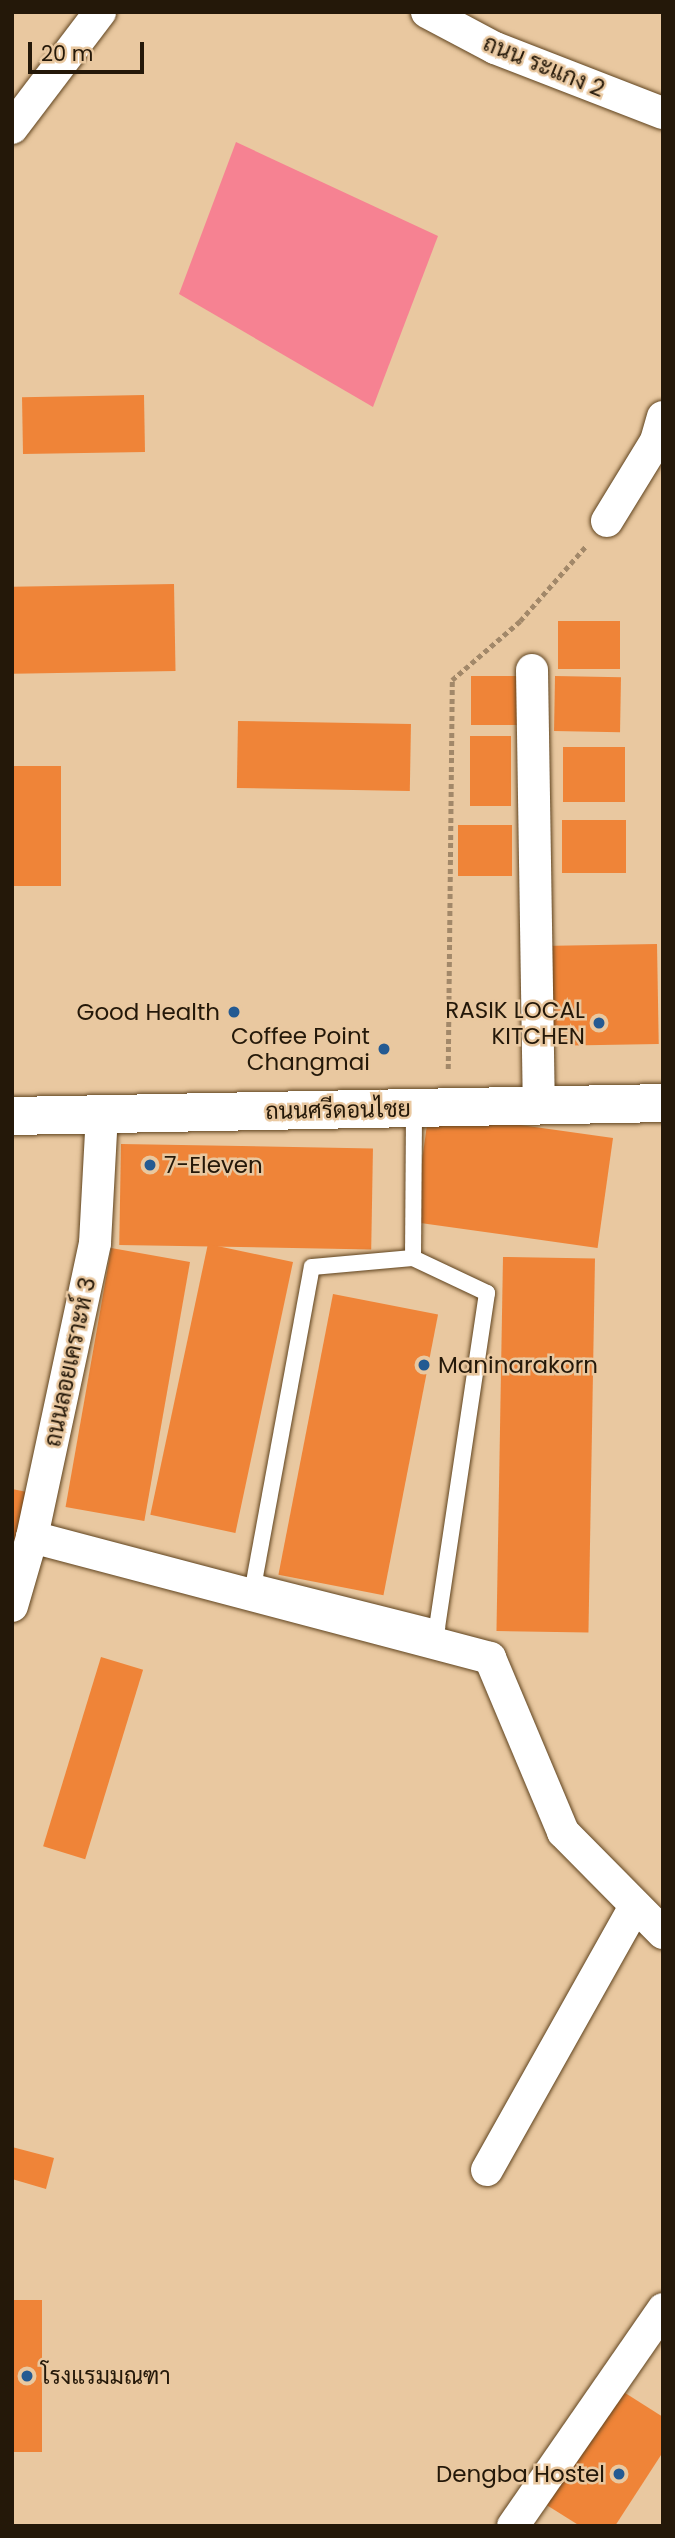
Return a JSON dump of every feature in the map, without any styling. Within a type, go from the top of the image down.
[{"type":"street","points":[[12,128],[100,12]]},
{"type":"street","name":"ถนน ระแกง 2","points":[[427,12],[495,48],[663,113]]},
{"type":"street","points":[[607,522],[656,441],[663,417]]},
{"type":"street","points":[[532,670],[539,1106]]},
{"type":"street","name":"ถนนศรีดอนไชย","points":[[12,1116],[663,1103]]},
{"type":"street","name":"ถนนลอยเคราะห์ 3","points":[[12,1606],[32,1537],[95,1242],[102,1114]]},
{"type":"street","points":[[32,1537],[490,1658],[563,1832],[663,1933]]},
{"type":"street","points":[[487,2170],[635,1906]]},
{"type":"street","points":[[513,2526],[663,2309]]},
{"type":"lane","points":[[413,1258],[431,1109]]},
{"type":"lane","points":[[413,1258],[487,1293],[437,1628],[254,1582],[312,1267],[413,1258]]},
{"type":"path","points":[[431,1109],[452,680],[520,621],[607,522]]},
{"type":"shaded area","points":[[236,142],[438,236],[373,407],[179,294]]},
{"type":"building","points":[[144,395],[145,452],[23,454],[22,397]]},
{"type":"building","points":[[174,584],[176,671],[14,674],[12,587]]},
{"type":"building","points":[[558,621],[620,621],[620,669],[558,669]]},
{"type":"building","points":[[471,676],[518,676],[518,725],[471,725]]},
{"type":"building","points":[[555,676],[621,677],[620,732],[554,731]]},
{"type":"building","points":[[238,721],[411,724],[410,791],[237,788]]},
{"type":"building","points":[[470,736],[511,736],[511,806],[470,806]]},
{"type":"building","points":[[563,747],[625,747],[625,802],[563,802]]},
{"type":"building","points":[[12,766],[61,766],[61,886],[12,886]]},
{"type":"building","points":[[562,820],[626,820],[626,873],[562,873]]},
{"type":"building","points":[[458,825],[512,825],[512,876],[458,876]]},
{"type":"building","points":[[657,944],[659,1044],[542,1046],[540,946]]},
{"type":"building","points":[[429,1112],[613,1138],[598,1248],[413,1222]]},
{"type":"building","points":[[121,1144],[373,1148],[371,1249],[119,1245]]},
{"type":"building","points":[[208,1244],[293,1262],[235,1533],[150,1515]]},
{"type":"building","points":[[111,1248],[190,1262],[144,1521],[66,1507]]},
{"type":"building","points":[[503,1257],[595,1259],[588,1633],[496,1631]]},
{"type":"building","points":[[333,1294],[438,1314],[383,1595],[278,1575]]},
{"type":"building","points":[[12,1489],[27,1492],[13,1548],[12,1548]]},
{"type":"building","points":[[101,1657],[143,1670],[85,1859],[43,1846]]},
{"type":"building","points":[[12,2147],[54,2158],[46,2189],[12,2179]]},
{"type":"building","name":"โรงแรมมณฑา","points":[[12,2300],[42,2300],[42,2452],[12,2452]]},
{"type":"building","points":[[611,2384],[663,2417],[663,2452],[615,2526],[580,2526],[537,2499]]},
{"type":"place","name":"Good Health","points":[[234,1012]]},
{"type":"place","name":"RASIK LOCAL KITCHEN","points":[[599,1023]]},
{"type":"place","name":"Coffee Point Changmai","points":[[384,1049]]},
{"type":"place","name":"7-Eleven","points":[[150,1165]]},
{"type":"place","name":"Maninarakorn","points":[[424,1365]]},
{"type":"place","name":"โรงแรมมณฑา","points":[[27,2376]]},
{"type":"place","name":"Dengba Hostel","points":[[619,2474]]}]
